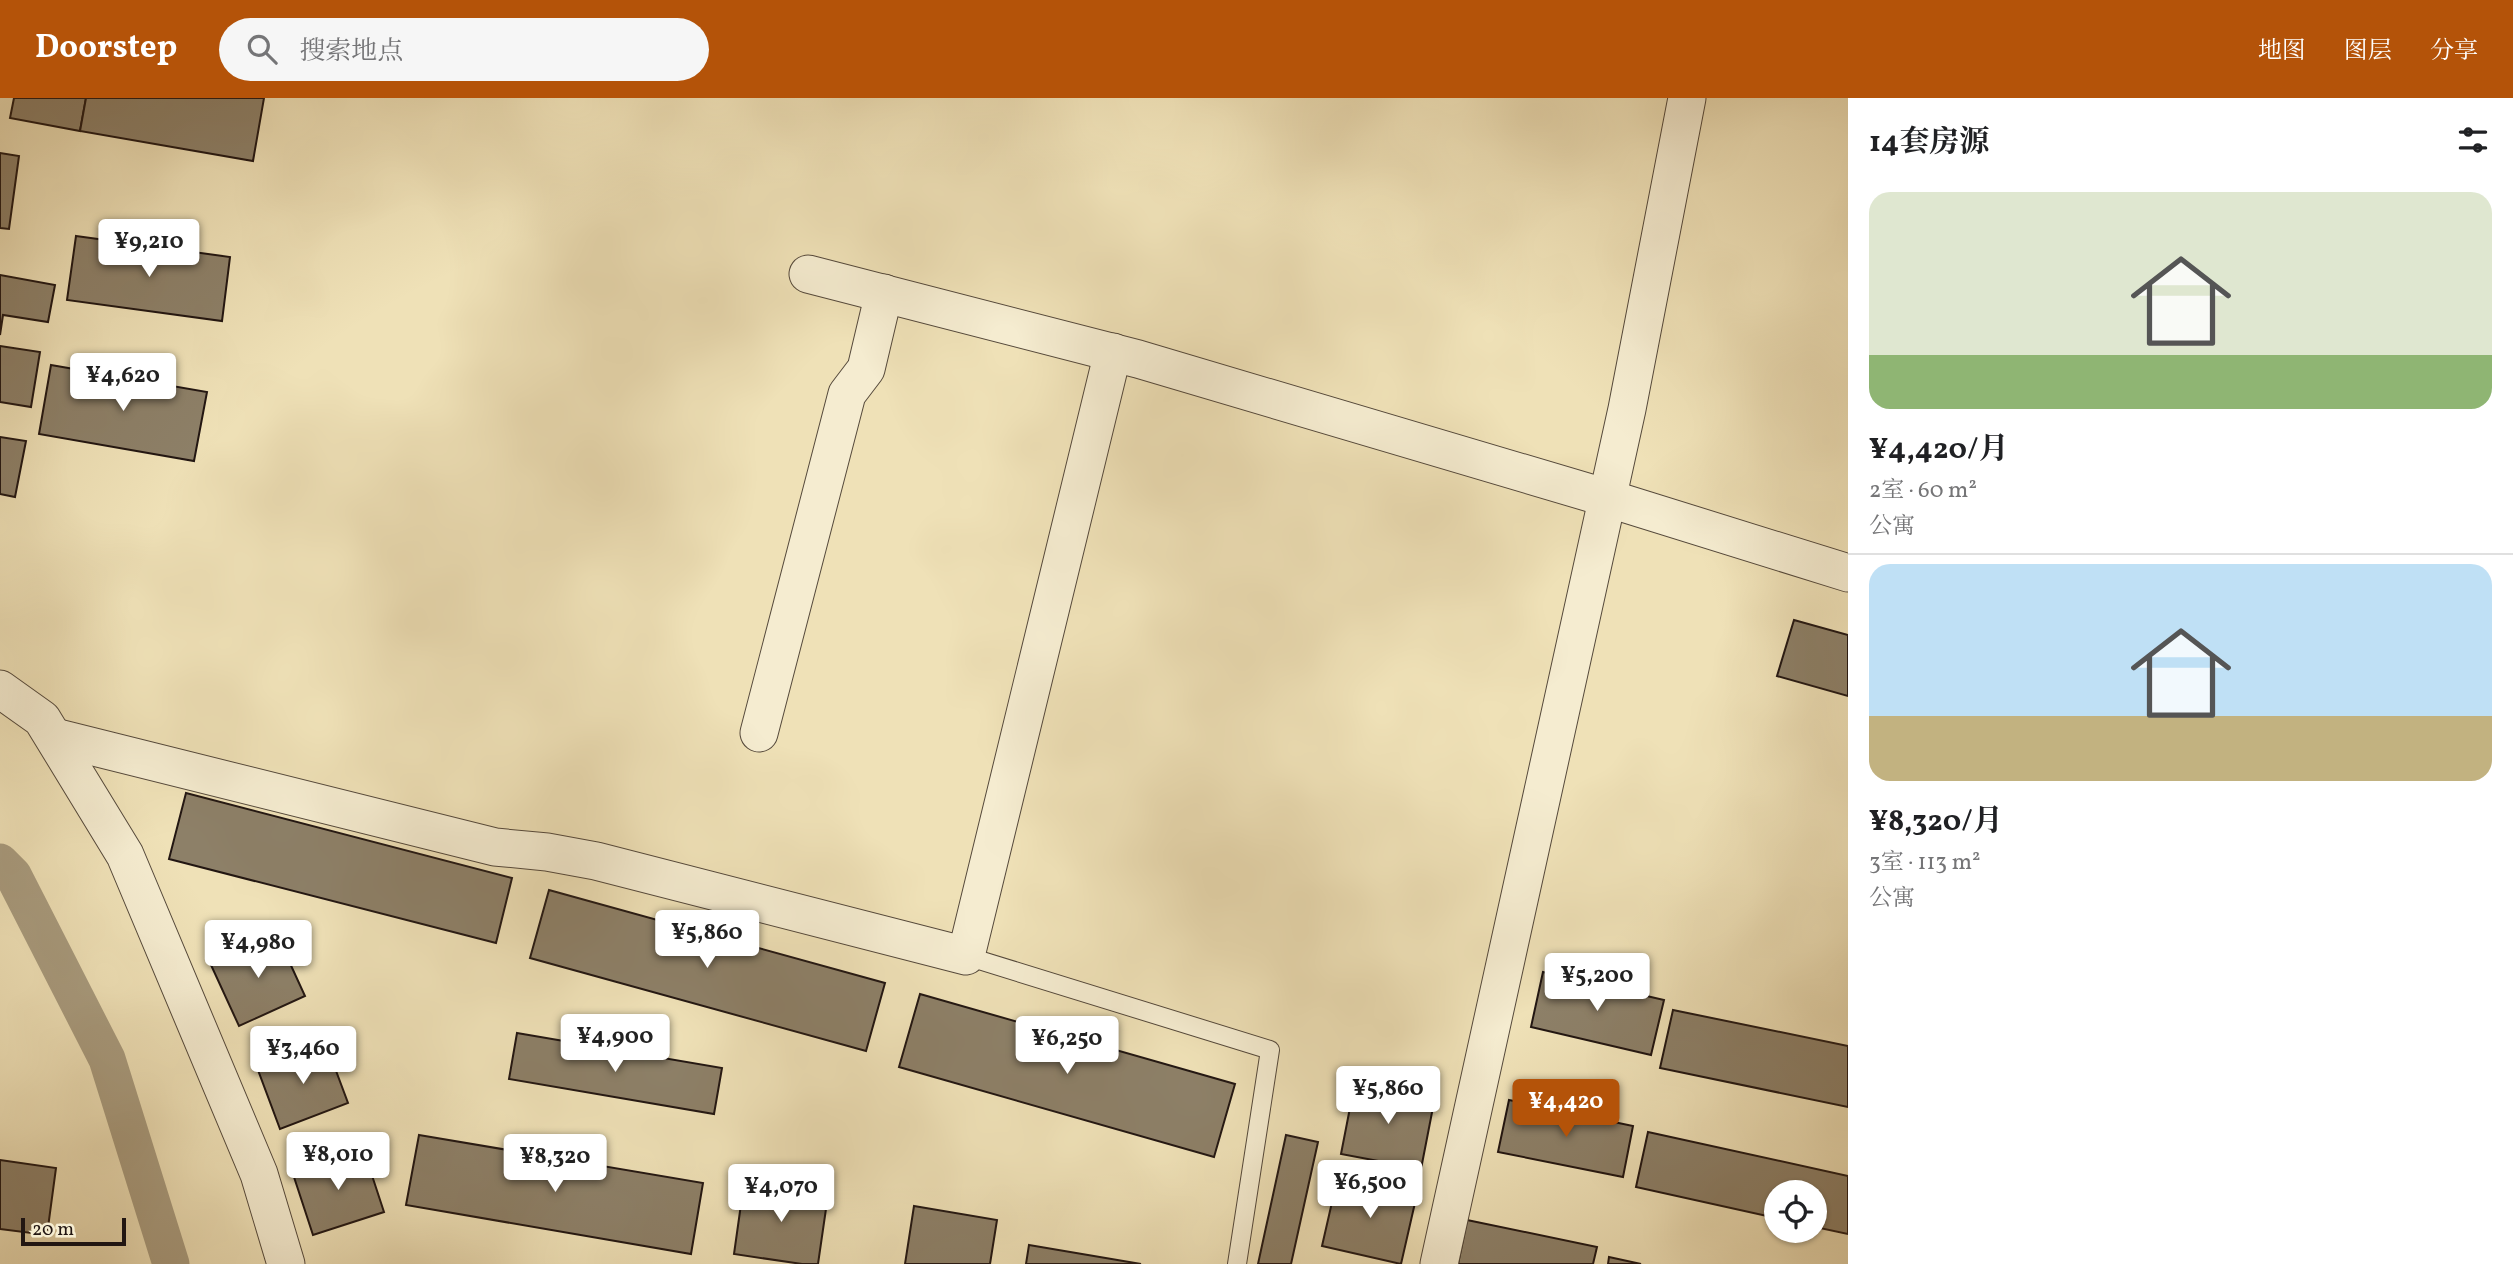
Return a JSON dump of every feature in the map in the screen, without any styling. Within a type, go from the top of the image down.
[{"type":"street","points":[[1439,1264],[1607,498],[1687,98]]},
{"type":"street","points":[[808,274],[1114,352],[1607,498],[1848,573]]},
{"type":"street","points":[[759,733],[847,394],[866,369],[884,293]]},
{"type":"street","points":[[54,737],[482,844],[596,861],[966,956],[1114,352]]},
{"type":"street","points":[[0,689],[43,719],[125,855],[259,1174],[286,1264]]},
{"type":"lane","points":[[966,956],[1270,1050],[1237,1264]]},
{"type":"building","points":[[14,98],[86,98],[80,131],[10,118]]},
{"type":"building","points":[[86,98],[264,98],[253,161],[80,131]]},
{"type":"building","points":[[0,153],[19,156],[9,229],[0,228]]},
{"type":"building","points":[[76,236],[230,257],[222,321],[67,300]]},
{"type":"building","points":[[0,275],[55,285],[48,322],[3,315],[0,335]]},
{"type":"building","points":[[0,346],[40,352],[31,407],[0,402]]},
{"type":"building","points":[[51,365],[207,392],[194,461],[39,434]]},
{"type":"building","points":[[0,437],[26,441],[15,497],[0,494]]},
{"type":"building","points":[[1794,620],[1848,635],[1848,696],[1777,676]]},
{"type":"building","points":[[186,793],[512,878],[496,943],[169,859]]},
{"type":"building","points":[[549,890],[885,983],[866,1051],[530,958]]},
{"type":"building","points":[[277,935],[305,996],[239,1026],[211,965]]},
{"type":"building","points":[[1543,972],[1664,1000],[1651,1055],[1531,1027]]},
{"type":"building","points":[[920,994],[1235,1084],[1214,1157],[899,1067]]},
{"type":"building","points":[[1673,1010],[1848,1046],[1848,1107],[1660,1068]]},
{"type":"building","points":[[517,1033],[722,1068],[714,1114],[509,1079]]},
{"type":"building","points":[[326,1044],[348,1103],[280,1129],[258,1070]]},
{"type":"building","points":[[1355,1082],[1435,1097],[1421,1169],[1341,1154]]},
{"type":"building","points":[[1509,1100],[1633,1126],[1623,1177],[1498,1152]]},
{"type":"building","points":[[1648,1132],[1848,1176],[1848,1234],[1827,1230],[1827,1180],[1764,1180],[1764,1215],[1636,1187]]},
{"type":"building","points":[[419,1135],[703,1183],[691,1254],[406,1205]]},
{"type":"building","points":[[1286,1135],[1318,1142],[1291,1264],[1258,1264]]},
{"type":"building","points":[[363,1148],[384,1212],[313,1235],[292,1171]]},
{"type":"building","points":[[0,1160],[56,1168],[47,1235],[0,1229]]},
{"type":"building","points":[[1338,1176],[1417,1194],[1401,1264],[1322,1246]]},
{"type":"building","points":[[744,1183],[828,1195],[818,1264],[734,1254]]},
{"type":"building","points":[[914,1206],[997,1220],[990,1264],[905,1264]]},
{"type":"building","points":[[1467,1220],[1597,1247],[1593,1264],[1458,1264]]},
{"type":"building","points":[[1029,1245],[1141,1264],[1026,1264]]},
{"type":"building","points":[[1609,1257],[1641,1264],[1608,1264]]},
{"type":"waterway","points":[[0,862],[13,875],[107,1059],[171,1264]]}]
